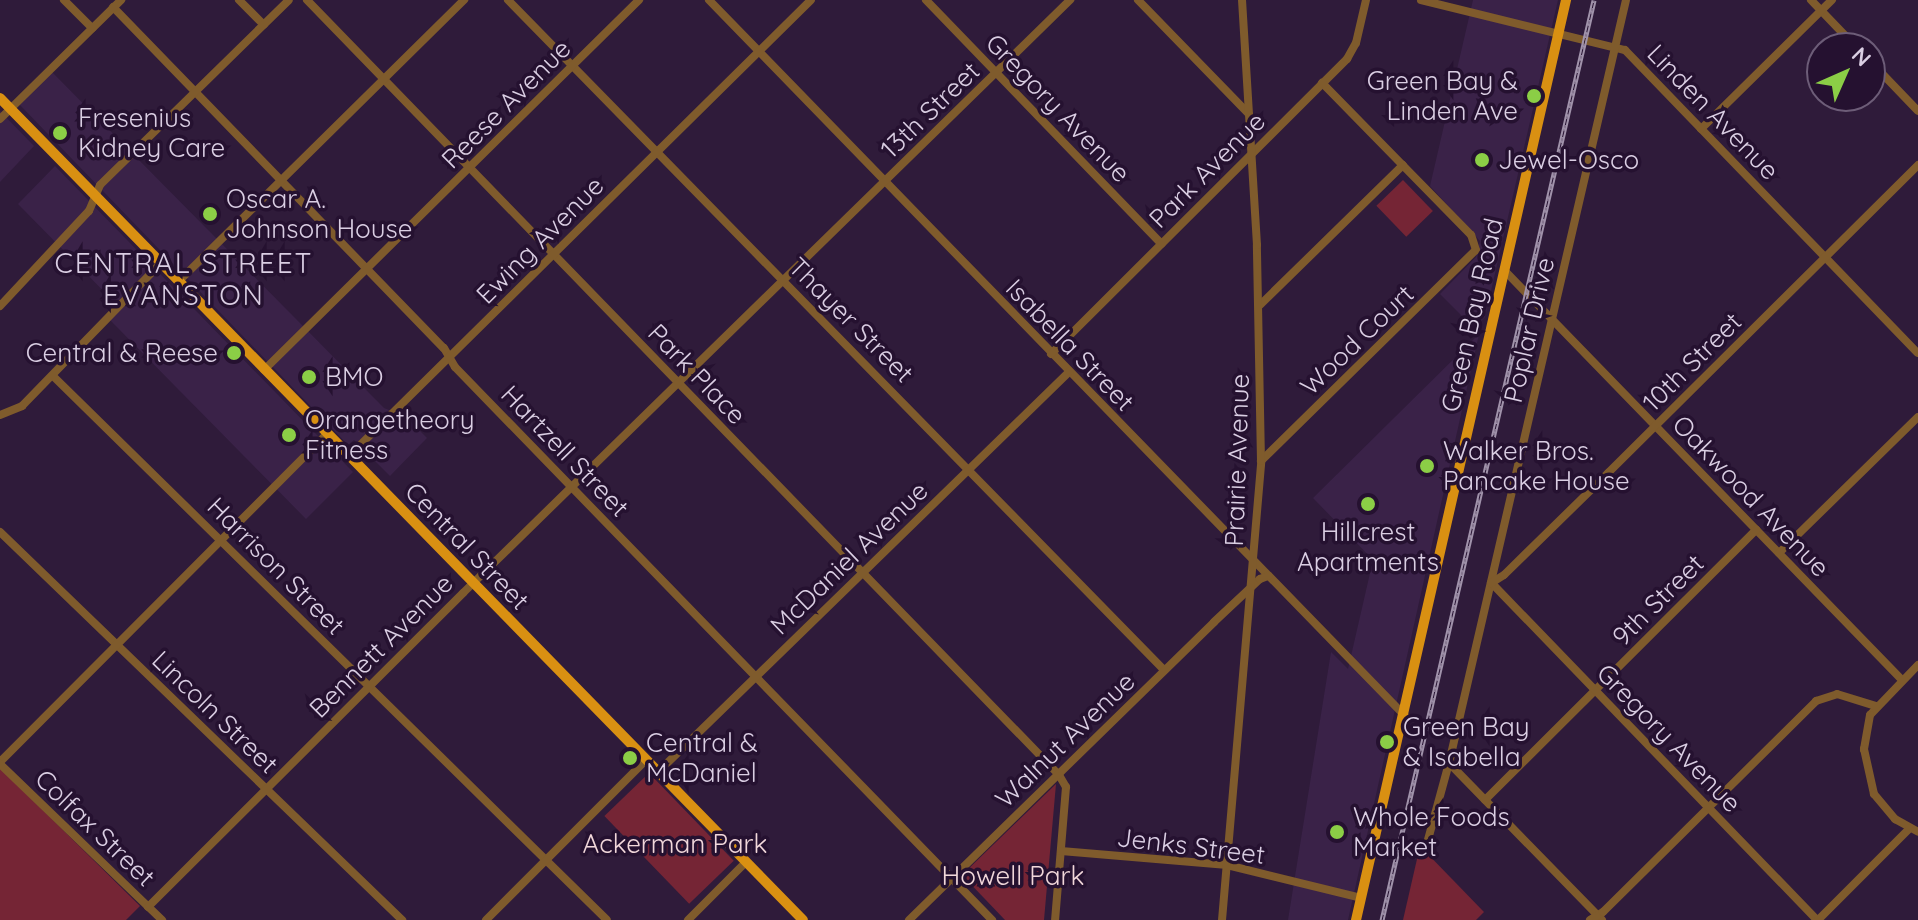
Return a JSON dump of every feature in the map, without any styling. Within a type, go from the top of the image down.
[{"type":"main road","name":"Green Bay Road","points":[[1356,920],[1566,0]]},
{"type":"main road","name":"Central Street","points":[[0,98],[803,920]]},
{"type":"street","points":[[64,0],[92,28]]},
{"type":"street","points":[[239,0],[264,25]]},
{"type":"street","points":[[0,306],[89,211],[100,185],[289,0]]},
{"type":"street","name":"Park Place","points":[[307,0],[1059,775]]},
{"type":"street","points":[[178,282],[464,0]]},
{"type":"street","name":"Thayer Street","points":[[508,0],[1164,670]]},
{"type":"street","name":"Reese Avenue","points":[[264,370],[639,0]]},
{"type":"street","name":"Isabella Street","points":[[709,0],[1405,716]]},
{"type":"street","name":"Ewing Avenue","points":[[349,456],[811,0]]},
{"type":"street","name":"Gregory Avenue","points":[[926,0],[1162,244]]},
{"type":"street","name":"13th Street","points":[[885,182],[1070,0]]},
{"type":"street","points":[[1138,0],[1250,114]]},
{"type":"street","name":"Prairie Avenue","points":[[1222,920],[1261,461],[1260,305],[1242,0]]},
{"type":"street","name":"Park Avenue","points":[[1051,354],[1352,51],[1366,0]]},
{"type":"street","name":"Linden Avenue","points":[[1421,0],[1625,50],[1918,353]]},
{"type":"street","name":"Poplar Drive","points":[[1426,847],[1449,763],[1626,0]]},
{"type":"street","points":[[1811,0],[1841,32]]},
{"type":"street","points":[[1701,129],[1832,0]]},
{"type":"street","points":[[0,119],[117,4]]},
{"type":"street","name":"Hartzell Street","points":[[117,4],[195,91],[573,488],[992,920]]},
{"type":"street","points":[[1886,78],[1918,111]]},
{"type":"street","points":[[1260,305],[1403,165],[1322,83]]},
{"type":"street","name":"Wood Court","points":[[1261,461],[1473,254],[1476,245],[1471,235],[1403,165]]},
{"type":"street","name":"10th Street","points":[[1491,583],[1504,575],[1918,165]]},
{"type":"street","name":"Bennett Avenue","points":[[148,907],[369,686],[885,182]]},
{"type":"street","points":[[0,415],[22,406],[160,264]]},
{"type":"street","name":"Oakwood Avenue","points":[[1505,271],[1900,682]]},
{"type":"street","name":"McDaniel Avenue","points":[[658,772],[1069,372]]},
{"type":"street","name":"Harrison Street","points":[[53,376],[607,920]]},
{"type":"street","points":[[1779,553],[1918,417]]},
{"type":"street","points":[[0,763],[327,434]]},
{"type":"street","name":"9th Street","points":[[1485,800],[1756,530]]},
{"type":"street","name":"Lincoln Street","points":[[0,532],[402,920]]},
{"type":"street","name":"Walnut Avenue","points":[[909,920],[1164,670],[1249,589],[1268,576]]},
{"type":"street","name":"Gregory Avenue","points":[[1491,583],[1818,920]]},
{"type":"street","points":[[1818,920],[1914,831],[1883,808],[1868,780],[1865,738],[1876,706],[1918,665]]},
{"type":"street","points":[[1449,763],[1598,917],[1816,701],[1837,694],[1876,706]]},
{"type":"street","points":[[486,920],[646,760]]},
{"type":"street","name":"Colfax Street","points":[[0,763],[162,920]]},
{"type":"street","points":[[1055,920],[1066,787],[1059,775]]},
{"type":"street","name":"Jenks Street","points":[[1061,851],[1227,865],[1361,898]]},
{"type":"street","points":[[688,920],[746,862]]},
{"type":"shaded area","points":[[1473,0],[1558,0],[1485,317],[1474,328],[1440,294],[1476,257],[1480,241],[1430,186]]},
{"type":"shaded area","points":[[51,71],[384,408],[405,416],[427,438],[390,476],[354,440],[348,445],[18,103]]},
{"type":"shaded area","points":[[0,111],[34,146],[0,182]]},
{"type":"shaded area","points":[[55,166],[353,472],[306,519],[109,319],[120,308],[18,204]]},
{"type":"shaded area","points":[[1479,334],[1348,920],[1288,920],[1331,652],[1348,669],[1373,560],[1313,498]]},
{"type":"green space","points":[[1403,180],[1433,211],[1406,237],[1376,206]]},
{"type":"green space","points":[[0,768],[140,906],[126,920],[0,920]]},
{"type":"green space","name":"Ackerman Park","points":[[649,773],[734,861],[689,904],[604,816]]},
{"type":"green space","name":"Howell Park","points":[[1056,784],[1044,920],[1005,920],[962,875]]},
{"type":"green space","points":[[1420,846],[1484,912],[1476,920],[1403,920]]},
{"type":"railway","points":[[1382,920],[1594,0]]},
{"type":"place","name":"Green Bay & Linden Ave","points":[[1534,96]]},
{"type":"place","name":"Fresenius Kidney Care","points":[[60,133]]},
{"type":"place","name":"Jewel-Osco","points":[[1482,160]]},
{"type":"place","name":"Oscar A. Johnson House","points":[[210,214]]},
{"type":"place","name":"Central & Reese","points":[[234,353]]},
{"type":"place","name":"BMO","points":[[309,377]]},
{"type":"place","name":"Orangetheory Fitness","points":[[289,435]]},
{"type":"place","name":"Walker Bros. Pancake House","points":[[1427,466]]},
{"type":"place","name":"Hillcrest Apartments","points":[[1368,504]]},
{"type":"place","name":"Green Bay & Isabella","points":[[1387,742]]},
{"type":"place","name":"Central & McDaniel","points":[[630,758]]},
{"type":"place","name":"Whole Foods Market","points":[[1337,832]]},
{"type":"district","name":"CENTRAL STREET EVANSTON","points":[[184,279]]}]
